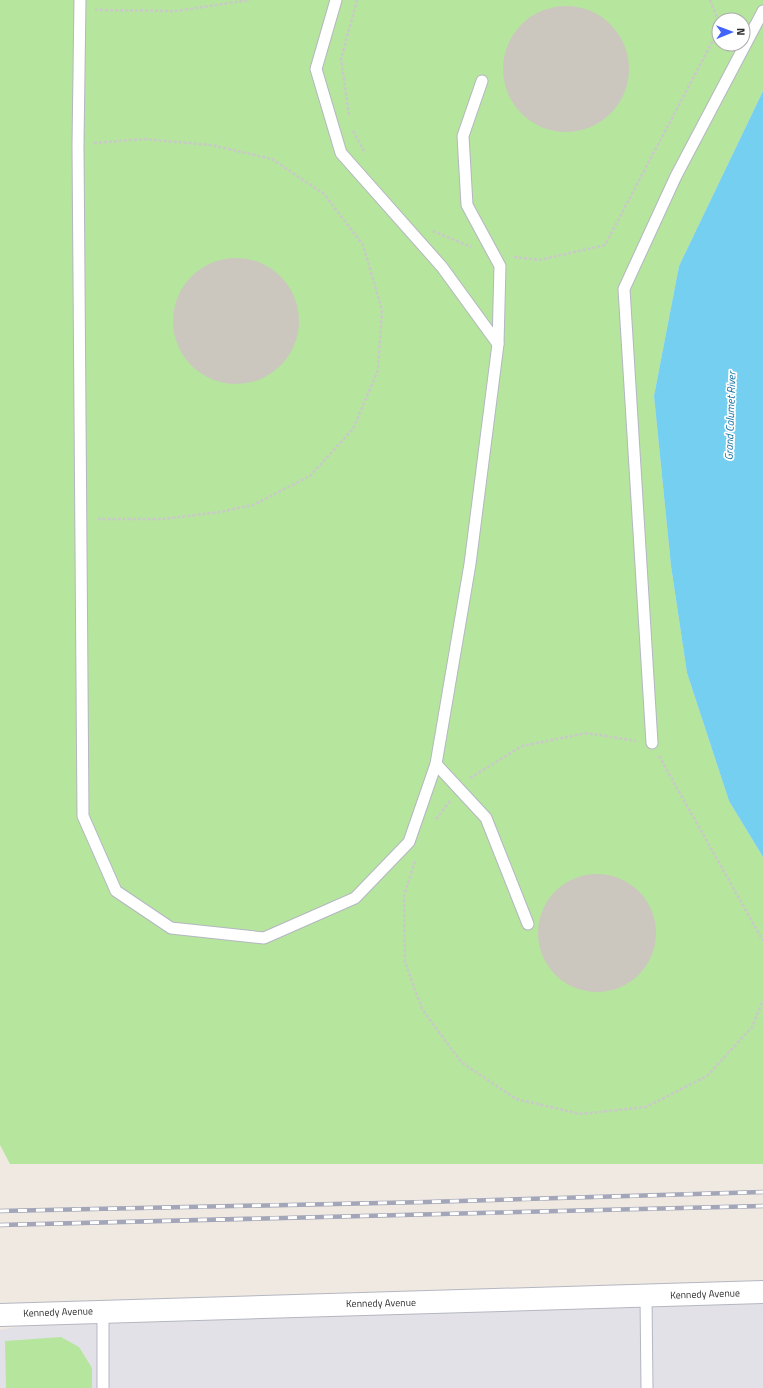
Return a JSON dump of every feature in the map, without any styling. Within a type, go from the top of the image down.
[{"type":"main road","name":"Kennedy Avenue","points":[[0,1315],[763,1292]]},
{"type":"lane","points":[[336,0],[316,70],[341,153],[442,267],[498,344]]},
{"type":"lane","points":[[80,5],[78,144],[80,518],[83,652],[83,816],[116,891],[171,928],[264,938],[355,898],[409,842],[436,764],[470,564],[498,344],[500,266],[467,205],[463,136],[482,81]]},
{"type":"lane","points":[[652,743],[624,289],[676,176],[763,11]]},
{"type":"lane","points":[[436,764],[486,818],[528,924]]},
{"type":"lane","points":[[646,1296],[647,1388]]},
{"type":"lane","points":[[103,1311],[104,1388]]},
{"type":"path","points":[[80,5],[176,11],[250,0]]},
{"type":"path","points":[[349,118],[341,58],[357,0]]},
{"type":"path","points":[[710,0],[715,12]]},
{"type":"path","points":[[430,229],[494,255],[540,260],[606,245],[711,44]]},
{"type":"path","points":[[350,125],[367,158]]},
{"type":"path","points":[[78,144],[144,139],[211,145],[272,159],[324,194],[363,245],[382,310],[378,370],[353,429],[310,476],[254,505],[220,512],[162,519],[80,518]]},
{"type":"path","points":[[433,822],[466,781],[522,746],[587,733],[652,743],[763,941]]},
{"type":"path","points":[[418,854],[404,896],[405,962],[422,1009],[461,1062],[516,1099],[580,1114],[646,1107],[707,1076],[752,1027],[763,1000]]},
{"type":"shaded area","points":[[763,1292],[763,1388],[0,1388],[0,1330],[103,1311]]},
{"type":"green space","points":[[0,0],[763,0],[763,91],[679,266],[654,396],[671,566],[687,673],[729,801],[763,857],[763,1164],[10,1164],[0,1145]]},
{"type":"green space","points":[[61,1337],[79,1347],[92,1368],[92,1388],[6,1388],[5,1341]]},
{"type":"water","name":"Grand Calumet River","points":[[763,91],[763,857],[729,801],[687,673],[671,566],[654,396],[679,266]]},
{"type":"building","points":[[572,6],[584,8],[596,13],[611,24],[622,39],[627,51],[629,69],[627,87],[622,99],[611,114],[596,125],[584,130],[560,132],[548,130],[536,125],[521,114],[510,99],[505,87],[503,63],[505,51],[510,39],[521,24],[536,13],[548,8]]},
{"type":"building","points":[[230,258],[242,258],[260,262],[281,276],[295,297],[299,321],[295,345],[281,366],[260,380],[242,384],[230,384],[212,380],[191,366],[177,345],[173,327],[173,315],[177,297],[191,276],[212,262]]},
{"type":"building","points":[[597,874],[620,878],[639,891],[652,910],[656,933],[652,956],[639,975],[620,988],[597,992],[574,988],[555,975],[542,956],[538,933],[542,910],[555,891],[574,878]]},
{"type":"railway","points":[[0,1211],[427,1202],[763,1192]]},
{"type":"railway","points":[[0,1225],[763,1206]]}]
